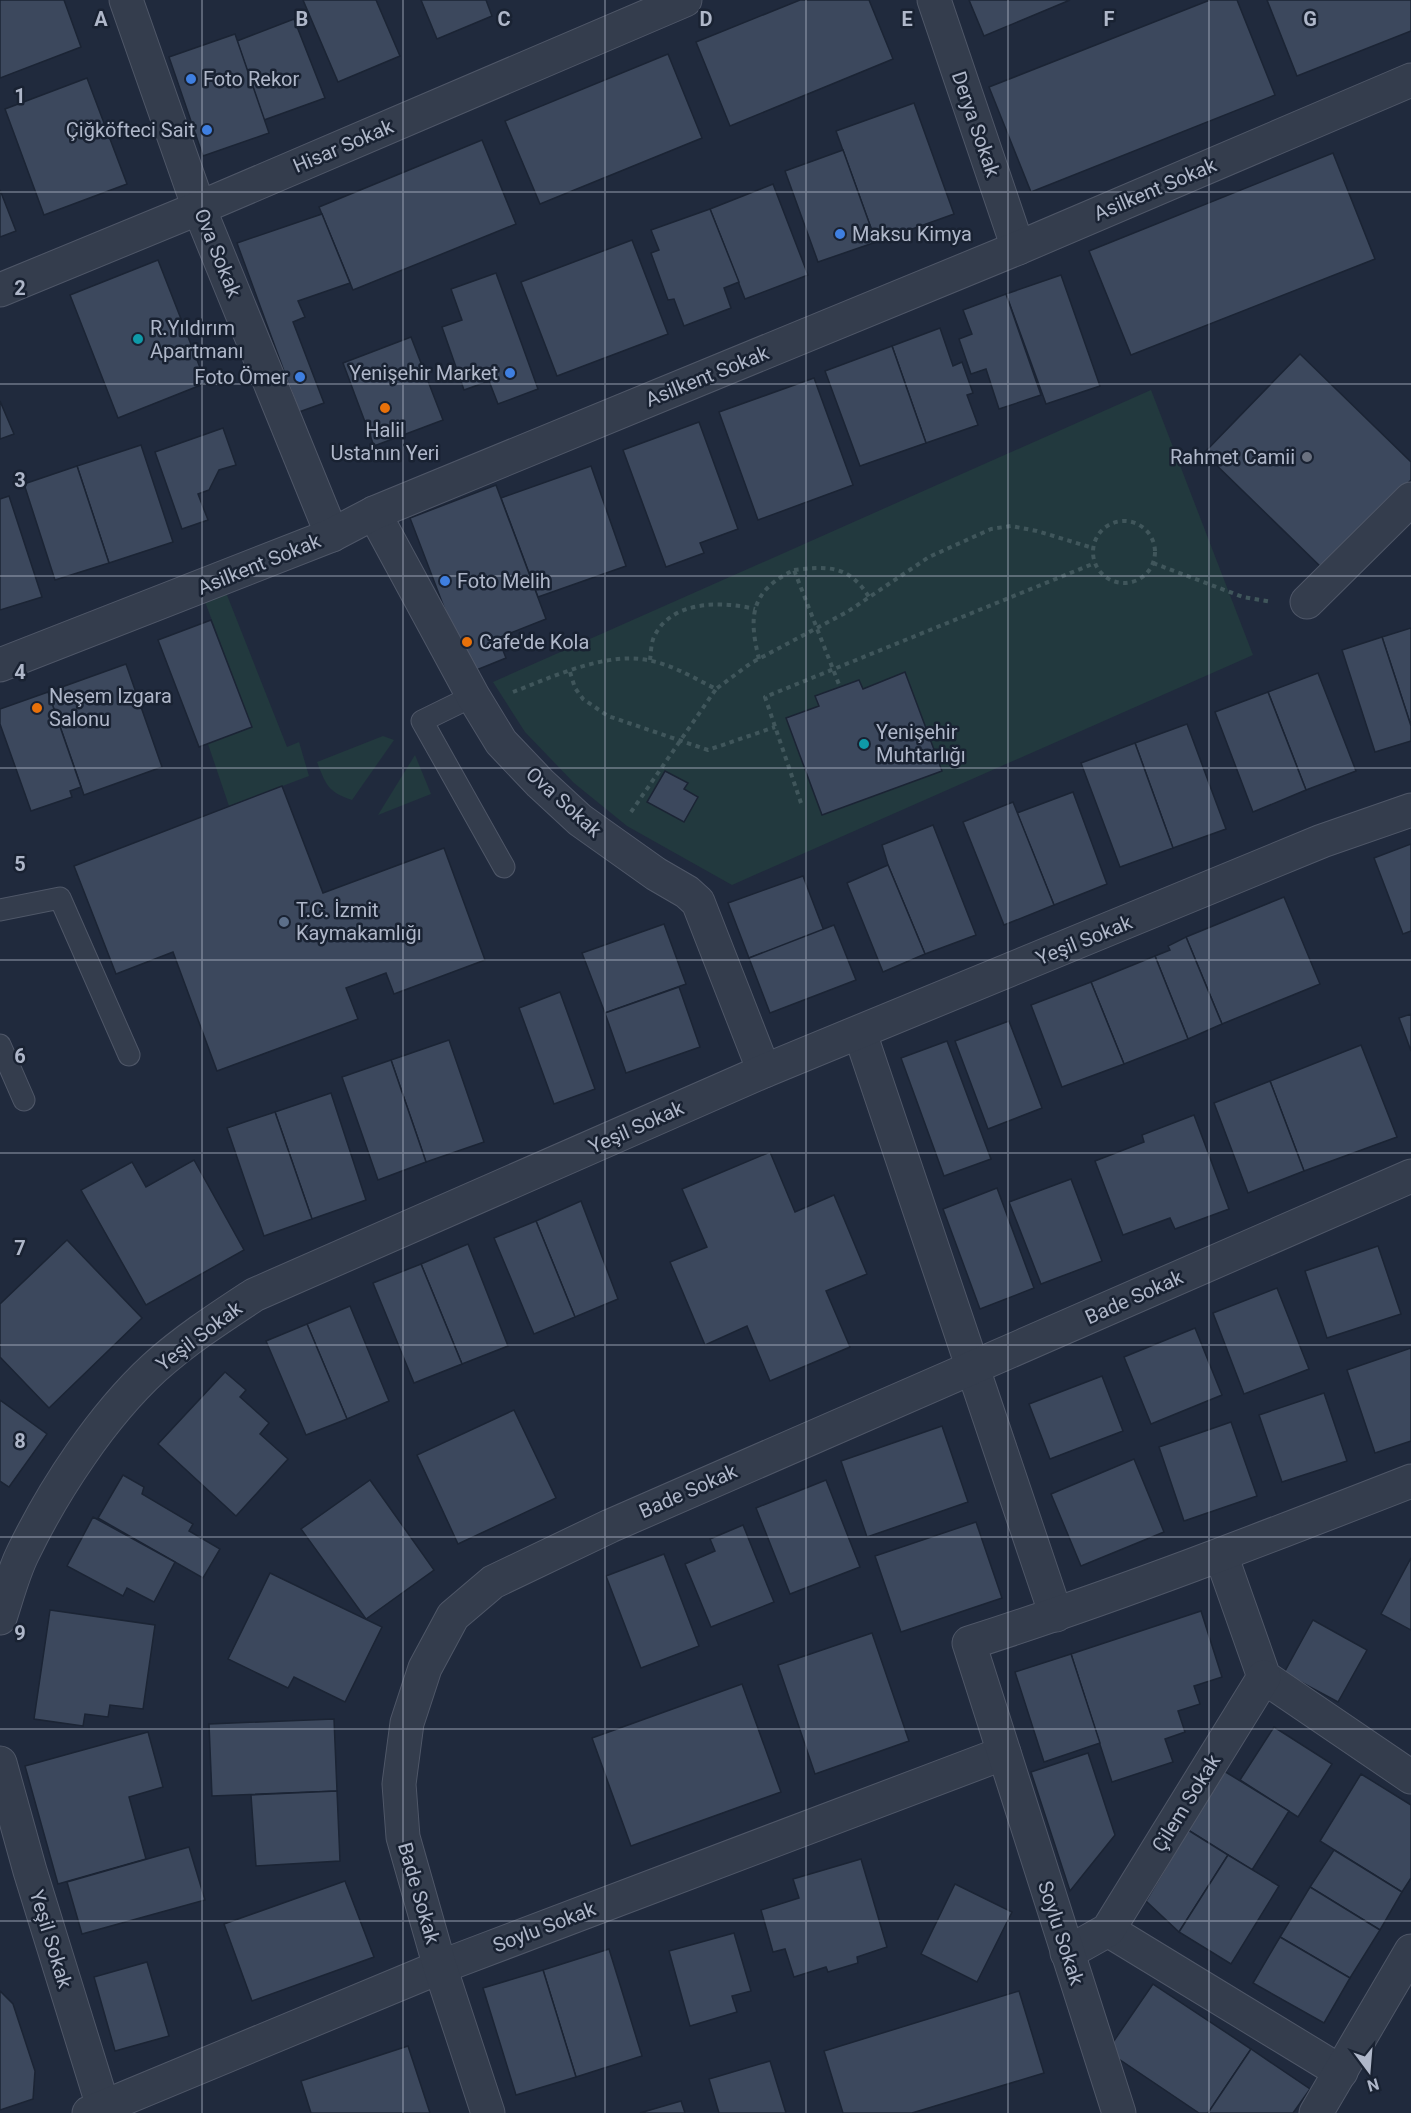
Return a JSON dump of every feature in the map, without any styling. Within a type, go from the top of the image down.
[{"type":"street","name":"Ova Sokak","points":[[126,0],[199,208],[332,535]]},
{"type":"street","name":"Hisar Sokak","points":[[0,290],[199,208],[685,0]]},
{"type":"street","name":"Derya Sokak","points":[[934,0],[1018,248]]},
{"type":"street","name":"Asilkent Sokak","points":[[0,665],[332,535],[374,513],[1018,248],[1411,80]]},
{"type":"street","points":[[1307,602],[1411,499]]},
{"type":"street","name":"Ova Sokak","points":[[374,513],[476,701],[501,742],[580,820],[667,881],[687,892],[698,902],[764,1071]]},
{"type":"street","name":"Yeşil Sokak","points":[[0,1618],[22,1555],[58,1489],[102,1424],[153,1368],[199,1331],[254,1295],[764,1071],[1322,841],[1411,810]]},
{"type":"street","points":[[860,1033],[1056,1615],[1221,1555],[1411,1481]]},
{"type":"street","name":"Bade Sokak","points":[[488,2113],[440,1967],[403,1837],[399,1784],[407,1723],[421,1679],[453,1616],[493,1582],[610,1526],[1411,1176]]},
{"type":"street","points":[[1221,1555],[1263,1677],[1411,1777]]},
{"type":"street","name":"Soylu Sokak","points":[[1056,1615],[969,1643],[1119,2113]]},
{"type":"street","name":"Çilem Sokak","points":[[1067,1953],[1108,1930],[1263,1677]]},
{"type":"street","name":"Soylu Sokak","points":[[99,2111],[440,1967],[1004,1753]]},
{"type":"street","name":"Yeşil Sokak","points":[[0,1763],[99,2111]]},
{"type":"street","points":[[1108,1930],[1341,2072]]},
{"type":"street","points":[[1316,2113],[1411,1951]]},
{"type":"lane","points":[[476,701],[422,721],[504,867]]},
{"type":"lane","points":[[0,910],[60,898],[129,1055]]},
{"type":"lane","points":[[0,1045],[24,1100]]},
{"type":"path","points":[[1121,521],[1132,521],[1149,533],[1156,553],[1148,573],[1130,583],[1119,583],[1100,572],[1095,563],[1093,548],[1102,530],[1121,521]]},
{"type":"path","points":[[610,842],[716,689],[759,659],[869,597],[928,557],[991,529],[1011,526],[1037,531],[1093,548]]},
{"type":"path","points":[[801,803],[765,697],[1095,563]]},
{"type":"path","points":[[1153,563],[1243,597],[1264,602],[1307,602]]},
{"type":"path","points":[[759,659],[754,628],[755,609],[763,591],[776,579],[794,570],[834,569],[853,577],[861,584],[869,597]]},
{"type":"path","points":[[794,570],[840,687]]},
{"type":"path","points":[[650,660],[654,637],[666,620],[689,608],[716,603],[755,609]]},
{"type":"path","points":[[476,701],[596,664],[629,657],[650,660],[681,671],[716,689]]},
{"type":"path","points":[[570,672],[575,688],[583,699],[608,716],[708,750],[775,727]]},
{"type":"green space","points":[[1151,390],[1253,655],[732,885],[627,826],[574,783],[525,732],[493,682]]},
{"type":"green space","points":[[225,590],[287,747],[299,742],[309,776],[229,806],[208,744],[252,727],[204,599]]},
{"type":"green space","points":[[383,736],[394,740],[352,800],[333,791],[317,762]]},
{"type":"green space","points":[[415,755],[431,794],[378,815]]},
{"type":"building","points":[[0,0],[64,0],[81,47],[0,78]]},
{"type":"building","points":[[303,0],[376,0],[400,56],[338,82]]},
{"type":"building","points":[[421,0],[486,0],[492,16],[437,39]]},
{"type":"building","points":[[800,0],[869,0],[893,59],[730,126],[696,42]]},
{"type":"building","points":[[969,0],[1070,0],[984,36]]},
{"type":"building","points":[[1210,0],[1237,0],[1275,95],[1031,192],[989,87]]},
{"type":"building","points":[[1267,0],[1411,0],[1411,31],[1297,76]]},
{"type":"building","points":[[294,19],[325,98],[264,120],[237,41]]},
{"type":"building","points":[[235,34],[269,133],[203,156],[169,57]]},
{"type":"building","points":[[668,54],[702,138],[540,204],[505,121]]},
{"type":"building","points":[[87,78],[127,184],[44,215],[5,109]]},
{"type":"building","points":[[914,103],[954,214],[876,242],[836,131]]},
{"type":"building","points":[[482,140],[516,224],[353,290],[319,207]]},
{"type":"building","points":[[843,150],[876,242],[818,262],[785,171]]},
{"type":"building","points":[[1333,153],[1375,259],[1131,355],[1089,251]]},
{"type":"building","points":[[773,184],[808,275],[745,299],[710,209]]},
{"type":"building","points":[[0,190],[16,231],[0,237]]},
{"type":"building","points":[[710,209],[739,282],[724,288],[731,308],[684,326],[674,299],[668,300],[651,253],[659,250],[651,230]]},
{"type":"building","points":[[322,214],[350,283],[298,301],[305,317],[293,322],[324,403],[299,412],[237,243]]},
{"type":"building","points":[[632,240],[668,334],[557,376],[521,282]]},
{"type":"building","name":"R.Yıldırım Apartmanı","points":[[158,260],[206,383],[118,418],[70,295]]},
{"type":"building","points":[[496,273],[538,389],[498,404],[489,381],[464,390],[442,327],[462,320],[451,289]]},
{"type":"building","points":[[1061,275],[1100,386],[1046,404],[1006,294]]},
{"type":"building","points":[[1006,294],[1041,395],[999,409],[986,369],[971,374],[959,339],[972,334],[963,310]]},
{"type":"building","points":[[940,328],[953,366],[962,362],[973,393],[967,395],[978,425],[926,443],[892,346]]},
{"type":"building","points":[[411,337],[443,420],[374,446],[343,363]]},
{"type":"building","points":[[892,346],[926,443],[860,466],[825,371]]},
{"type":"building","name":"Rahmet Camii","points":[[1300,354],[1411,462],[1411,480],[1323,569],[1204,453]]},
{"type":"building","points":[[814,378],[853,485],[758,520],[719,412]]},
{"type":"building","points":[[0,401],[14,434],[0,439]]},
{"type":"building","points":[[699,422],[738,529],[700,543],[704,553],[666,567],[623,450]]},
{"type":"building","points":[[223,428],[236,465],[219,470],[209,490],[198,494],[208,520],[182,529],[155,452]]},
{"type":"building","points":[[141,445],[173,542],[109,563],[77,466]]},
{"type":"building","points":[[77,466],[109,563],[55,580],[24,484]]},
{"type":"building","points":[[591,466],[626,566],[538,597],[501,498]]},
{"type":"building","points":[[496,485],[546,619],[498,638],[506,658],[469,673],[410,518]]},
{"type":"building","points":[[9,496],[42,597],[0,610],[0,499]]},
{"type":"building","points":[[211,620],[252,727],[199,747],[158,640]]},
{"type":"building","points":[[1411,628],[1411,726],[1382,637]]},
{"type":"building","points":[[1382,637],[1411,726],[1411,741],[1375,752],[1342,650]]},
{"type":"building","points":[[126,664],[162,767],[84,795],[48,692]]},
{"type":"building","name":"Yenişehir Muhtarlığı","points":[[905,672],[942,771],[822,815],[786,718],[819,706],[815,696],[859,680],[863,689]]},
{"type":"building","points":[[1318,673],[1356,771],[1306,790],[1268,692]]},
{"type":"building","points":[[48,692],[81,787],[70,791],[72,797],[31,811],[0,724],[0,709]]},
{"type":"building","points":[[1268,692],[1306,790],[1253,812],[1215,712]]},
{"type":"building","points":[[1187,724],[1226,829],[1173,848],[1135,743]]},
{"type":"building","points":[[1135,743],[1173,848],[1120,867],[1081,763]]},
{"type":"building","points":[[665,771],[688,783],[684,789],[698,797],[684,822],[647,802]]},
{"type":"building","name":"T.C. İzmit Kaymakamlığı","points":[[282,786],[323,893],[444,848],[485,960],[394,994],[386,973],[346,988],[358,1019],[217,1071],[173,952],[116,974],[74,866]]},
{"type":"building","points":[[1073,792],[1107,884],[1054,905],[1017,813]]},
{"type":"building","points":[[1013,802],[1054,905],[1004,925],[963,822]]},
{"type":"building","points":[[933,825],[976,935],[925,954],[882,845]]},
{"type":"building","points":[[1411,844],[1411,931],[1403,934],[1374,858]]},
{"type":"building","points":[[888,865],[925,954],[883,972],[847,883]]},
{"type":"building","points":[[803,876],[824,931],[749,958],[728,903]]},
{"type":"building","points":[[1284,897],[1320,984],[1222,1024],[1186,937]]},
{"type":"building","points":[[664,924],[686,984],[605,1013],[582,953]]},
{"type":"building","points":[[834,925],[856,980],[770,1013],[749,958]]},
{"type":"building","points":[[1186,937],[1222,1024],[1188,1039],[1155,956],[1170,950],[1168,946]]},
{"type":"building","points":[[1155,956],[1188,1039],[1124,1064],[1091,982]]},
{"type":"building","points":[[1091,982],[1124,1064],[1062,1087],[1031,1005]]},
{"type":"building","points":[[679,987],[700,1047],[626,1073],[605,1013]]},
{"type":"building","points":[[560,992],[595,1089],[554,1104],[519,1008]]},
{"type":"building","points":[[1411,1014],[1411,1051],[1399,1018]]},
{"type":"building","points":[[1009,1021],[1042,1108],[988,1129],[955,1041]]},
{"type":"building","points":[[449,1040],[484,1142],[426,1162],[391,1060]]},
{"type":"building","points":[[947,1041],[991,1159],[944,1176],[901,1058]]},
{"type":"building","points":[[1361,1045],[1397,1137],[1304,1171],[1270,1081]]},
{"type":"building","points":[[391,1060],[426,1162],[378,1180],[342,1077]]},
{"type":"building","points":[[1270,1081],[1304,1171],[1248,1193],[1214,1103]]},
{"type":"building","points":[[331,1093],[366,1200],[312,1219],[275,1112]]},
{"type":"building","points":[[275,1112],[312,1219],[264,1236],[227,1128]]},
{"type":"building","points":[[1194,1115],[1229,1209],[1175,1229],[1170,1218],[1123,1235],[1095,1161],[1144,1142],[1142,1135]]},
{"type":"building","points":[[770,1152],[795,1212],[834,1195],[867,1274],[826,1291],[850,1347],[770,1381],[747,1326],[705,1345],[670,1262],[707,1247],[682,1189]]},
{"type":"building","points":[[194,1160],[244,1250],[146,1305],[81,1190],[132,1162],[146,1187]]},
{"type":"building","points":[[1071,1179],[1102,1261],[1041,1284],[1009,1202]]},
{"type":"building","points":[[997,1188],[1034,1288],[980,1309],[943,1209]]},
{"type":"building","points":[[581,1201],[618,1299],[575,1317],[536,1221]]},
{"type":"building","points":[[536,1221],[575,1317],[534,1334],[494,1238]]},
{"type":"building","points":[[67,1240],[142,1318],[49,1408],[0,1357],[0,1304]]},
{"type":"building","points":[[468,1244],[508,1346],[462,1364],[421,1264]]},
{"type":"building","points":[[1378,1246],[1401,1314],[1327,1338],[1305,1271]]},
{"type":"building","points":[[421,1264],[462,1364],[414,1383],[373,1283]]},
{"type":"building","points":[[1277,1288],[1309,1369],[1244,1394],[1213,1313]]},
{"type":"building","points":[[350,1306],[389,1401],[347,1419],[307,1324]]},
{"type":"building","points":[[307,1324],[347,1419],[306,1435],[266,1341]]},
{"type":"building","points":[[1195,1328],[1222,1395],[1151,1424],[1124,1357]]},
{"type":"building","points":[[1411,1348],[1411,1441],[1375,1453],[1347,1370]]},
{"type":"building","points":[[225,1372],[246,1390],[240,1397],[269,1423],[260,1434],[288,1459],[236,1516],[158,1444]]},
{"type":"building","points":[[1102,1376],[1123,1431],[1050,1459],[1029,1404]]},
{"type":"building","points":[[1324,1393],[1347,1461],[1282,1482],[1259,1415]]},
{"type":"building","points":[[0,1400],[47,1434],[9,1487],[0,1481]]},
{"type":"building","points":[[514,1410],[556,1498],[458,1544],[417,1455]]},
{"type":"building","points":[[1231,1422],[1257,1496],[1184,1521],[1159,1447]]},
{"type":"building","points":[[942,1426],[968,1502],[867,1537],[841,1461]]},
{"type":"building","points":[[1134,1459],[1164,1532],[1081,1566],[1051,1494]]},
{"type":"building","points":[[123,1475],[144,1487],[142,1494],[193,1524],[189,1531],[220,1549],[203,1578],[98,1518]]},
{"type":"building","points":[[370,1480],[434,1570],[366,1619],[301,1529]]},
{"type":"building","points":[[826,1480],[860,1567],[790,1594],[756,1508]]},
{"type":"building","points":[[93,1517],[175,1562],[154,1602],[127,1588],[123,1596],[67,1566]]},
{"type":"building","points":[[976,1522],[1002,1598],[901,1632],[875,1556]]},
{"type":"building","points":[[743,1525],[774,1602],[711,1627],[685,1564],[715,1551],[710,1539]]},
{"type":"building","points":[[664,1554],[699,1646],[641,1668],[606,1576]]},
{"type":"building","points":[[1411,1558],[1411,1630],[1381,1614]]},
{"type":"building","points":[[270,1573],[382,1627],[345,1702],[294,1677],[288,1688],[228,1659]]},
{"type":"building","points":[[50,1610],[155,1625],[143,1709],[110,1705],[108,1717],[85,1714],[83,1726],[34,1719]]},
{"type":"building","points":[[1201,1611],[1222,1677],[1194,1686],[1200,1704],[1178,1711],[1185,1732],[1165,1739],[1173,1762],[1112,1782],[1071,1654]]},
{"type":"building","points":[[1313,1620],[1367,1650],[1338,1702],[1284,1673]]},
{"type":"building","points":[[872,1633],[909,1741],[815,1774],[778,1665]]},
{"type":"building","points":[[1071,1654],[1100,1743],[1044,1762],[1015,1672]]},
{"type":"building","points":[[742,1684],[781,1792],[631,1846],[592,1738]]},
{"type":"building","points":[[334,1719],[337,1791],[212,1796],[209,1724]]},
{"type":"building","points":[[1274,1727],[1332,1764],[1298,1817],[1240,1780]]},
{"type":"building","points":[[148,1732],[163,1787],[129,1797],[146,1859],[58,1884],[25,1766]]},
{"type":"building","points":[[1088,1753],[1115,1835],[1070,1891],[1031,1772]]},
{"type":"building","points":[[1224,1771],[1289,1811],[1252,1870],[1188,1830]]},
{"type":"building","points":[[1361,1774],[1411,1805],[1411,1878],[1402,1892],[1320,1841]]},
{"type":"building","points":[[337,1791],[340,1861],[256,1866],[251,1795]]},
{"type":"building","points":[[1188,1830],[1228,1855],[1179,1932],[1146,1901]]},
{"type":"building","points":[[189,1847],[205,1900],[82,1934],[67,1882]]},
{"type":"building","points":[[1334,1850],[1402,1892],[1380,1930],[1310,1887]]},
{"type":"building","points":[[1228,1855],[1279,1886],[1231,1964],[1179,1932]]},
{"type":"building","points":[[861,1859],[887,1947],[857,1957],[858,1963],[828,1972],[826,1967],[794,1977],[785,1949],[773,1952],[761,1910],[799,1898],[793,1879]]},
{"type":"building","points":[[345,1881],[374,1957],[252,2001],[224,1924]]},
{"type":"building","points":[[955,1884],[1012,1912],[977,1982],[921,1954]]},
{"type":"building","points":[[1310,1887],[1380,1930],[1350,1978],[1280,1937]]},
{"type":"building","points":[[734,1933],[751,1991],[732,1996],[737,2012],[690,2026],[669,1951]]},
{"type":"building","points":[[1280,1937],[1350,1978],[1324,2023],[1253,1983]]},
{"type":"building","points":[[609,1949],[642,2056],[576,2077],[543,1970]]},
{"type":"building","points":[[147,1962],[169,2036],[115,2051],[94,1977]]},
{"type":"building","points":[[543,1970],[576,2077],[516,2095],[483,1988]]},
{"type":"building","points":[[1153,1984],[1251,2049],[1208,2113],[1199,2113],[1107,2051]]},
{"type":"building","points":[[0,1991],[13,2004],[35,2071],[33,2099],[0,2110]]},
{"type":"building","points":[[1019,1991],[1044,2073],[912,2113],[843,2113],[824,2051]]},
{"type":"building","points":[[408,2046],[430,2113],[311,2113],[301,2081]]},
{"type":"building","points":[[1251,2049],[1310,2089],[1293,2113],[1208,2113]]},
{"type":"building","points":[[770,2061],[786,2113],[719,2113],[709,2079]]},
{"type":"building","points":[[681,2101],[685,2113],[640,2113]]},
{"type":"place","name":"Foto Rekor","points":[[191,79]]},
{"type":"place","name":"Çiğköfteci Sait","points":[[207,130]]},
{"type":"place","name":"Maksu Kimya","points":[[840,234]]},
{"type":"place","name":"R.Yıldırım Apartmanı","points":[[138,339]]},
{"type":"place","name":"Yenişehir Market","points":[[510,373]]},
{"type":"place","name":"Foto Ömer","points":[[300,377]]},
{"type":"place","name":"Halil Usta'nın Yeri","points":[[385,408]]},
{"type":"place","name":"Rahmet Camii","points":[[1307,457]]},
{"type":"place","name":"Foto Melih","points":[[445,581]]},
{"type":"place","name":"Cafe'de Kola","points":[[467,642]]},
{"type":"place","name":"Neşem Izgara Salonu","points":[[37,708]]},
{"type":"place","name":"Yenişehir Muhtarlığı","points":[[864,744]]},
{"type":"place","name":"T.C. İzmit Kaymakamlığı","points":[[284,922]]}]
